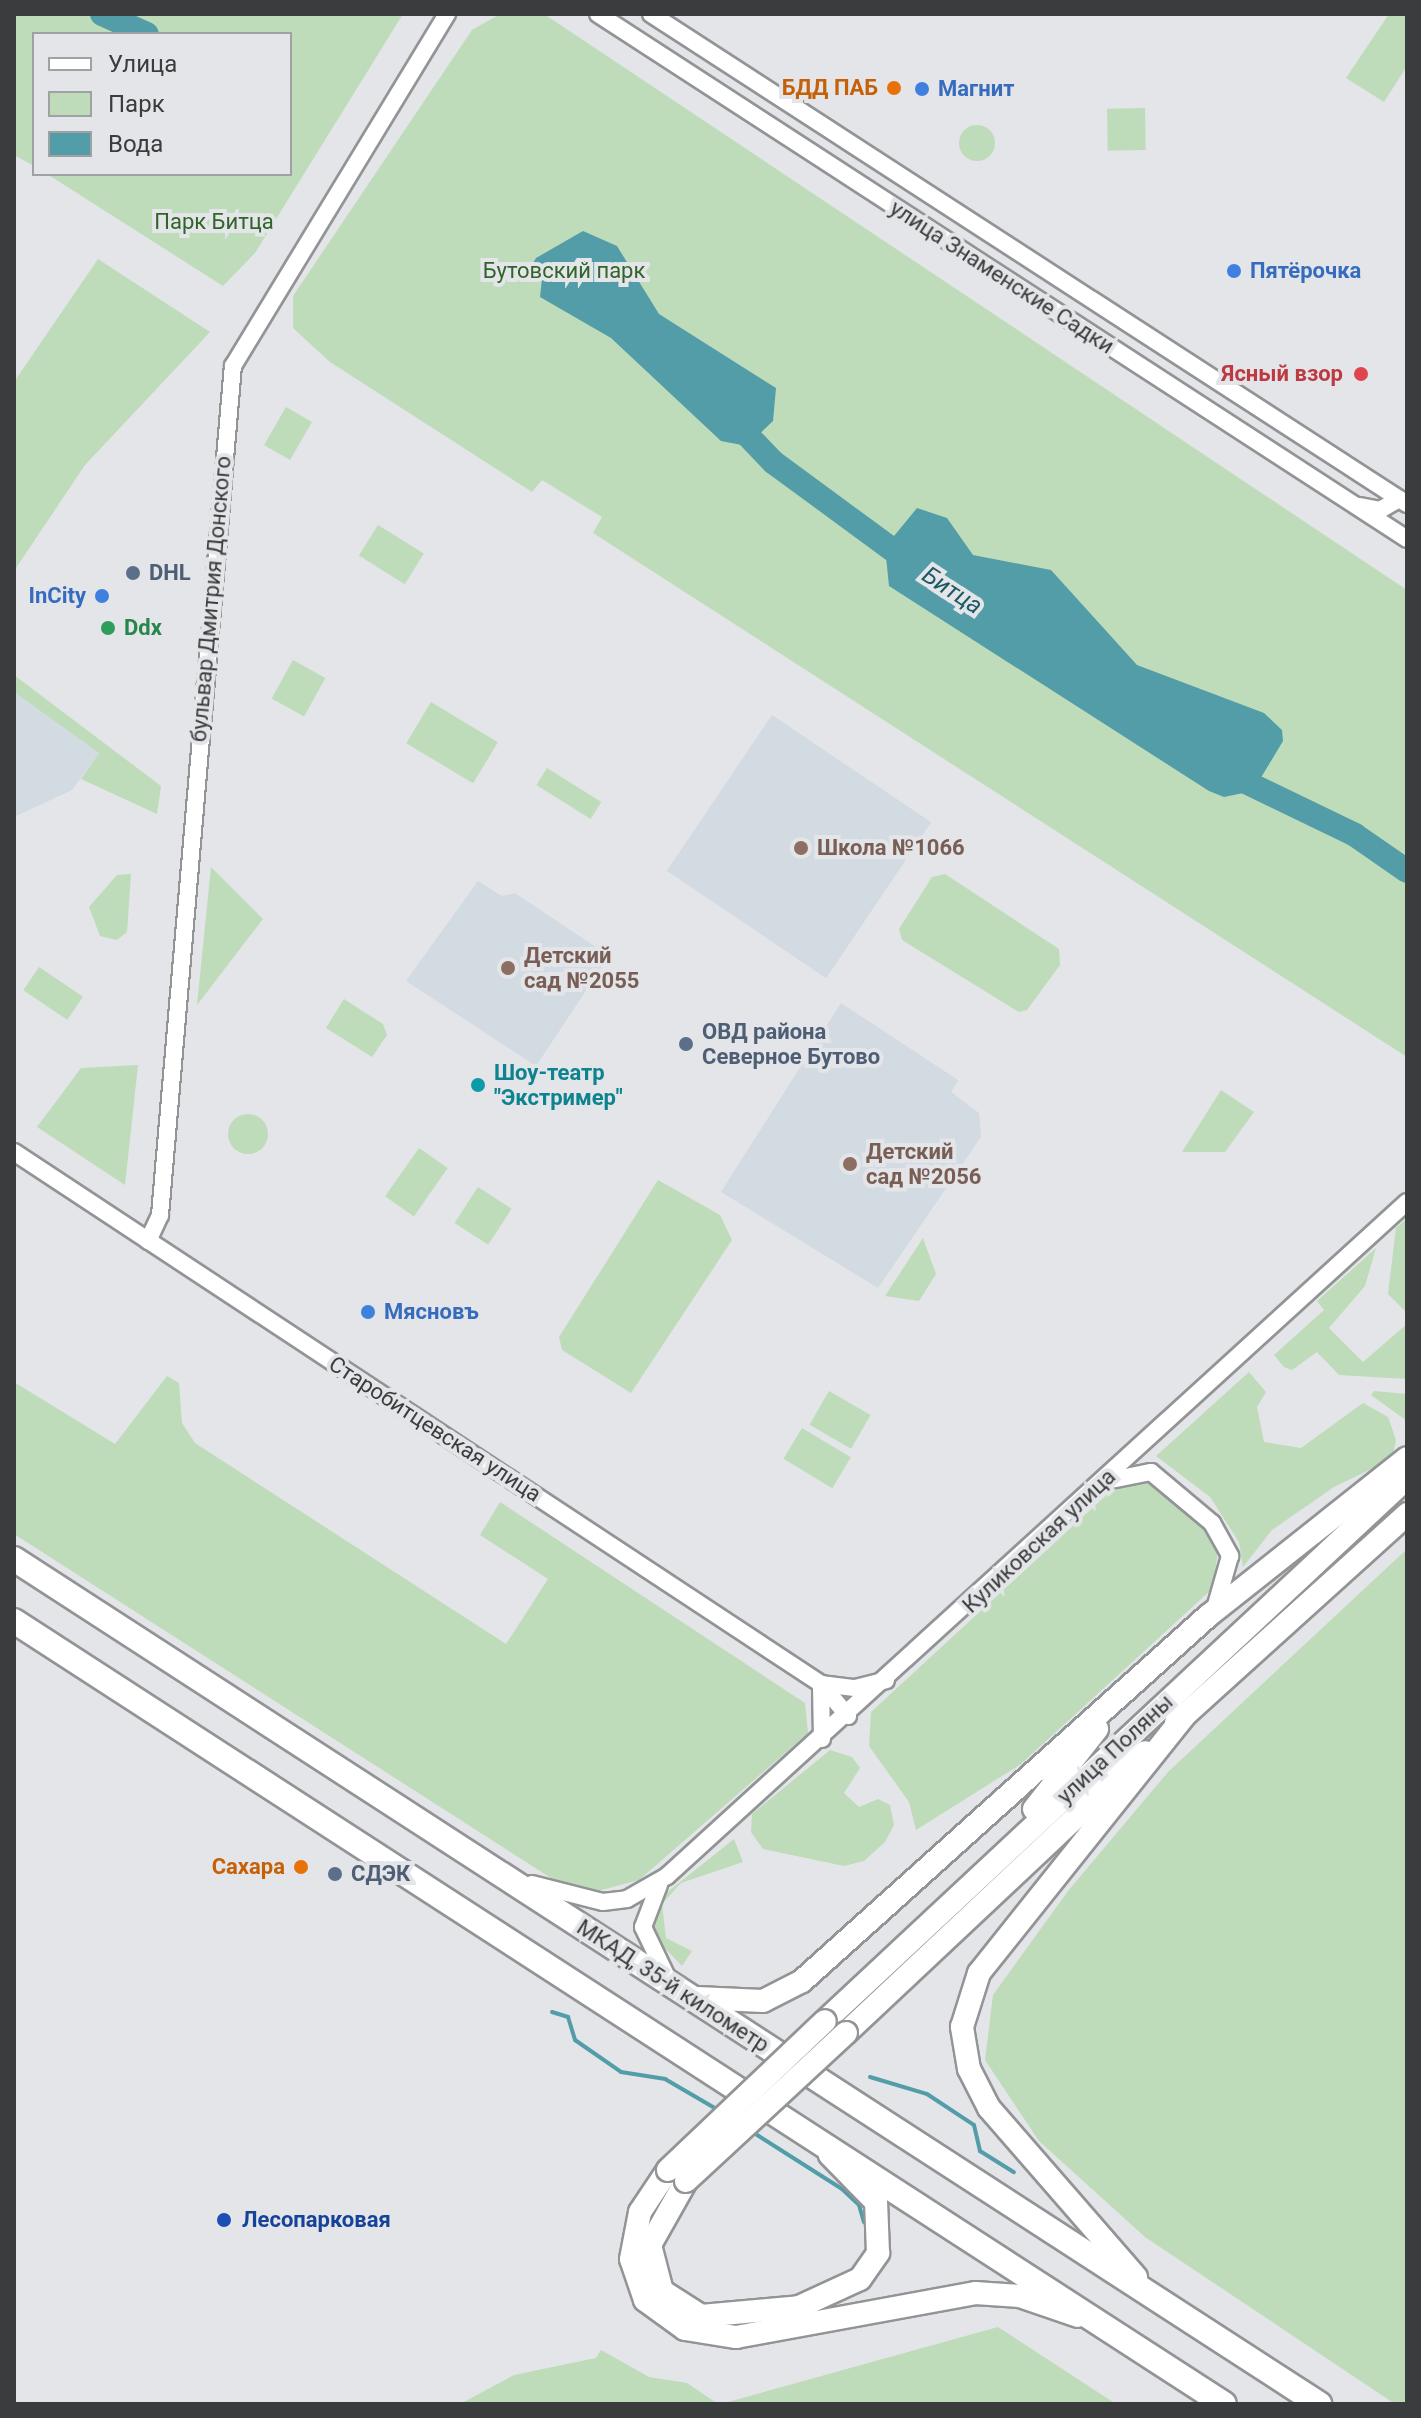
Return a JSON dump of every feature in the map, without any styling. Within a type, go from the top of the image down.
[{"type":"highway","name":"МКАД, 35-й километр","points":[[20,1563],[1319,2404]]},
{"type":"highway","points":[[14,1621],[1224,2404]]},
{"type":"main road","points":[[684,1993],[737,2005],[763,2001],[802,1981],[1208,1616],[1407,1458]]},
{"type":"main road","name":"улица Поляны","points":[[677,2175],[825,2021],[1407,1478]]},
{"type":"main road","name":"улица Поляны","points":[[677,2175],[846,2033],[1186,1714],[1407,1514]]},
{"type":"main road","points":[[989,1865],[1135,1681]]},
{"type":"main road","points":[[1186,1714],[979,1973],[962,2027],[969,2069],[989,2108],[1107,2250],[1187,2318]]},
{"type":"main road","points":[[677,2175],[650,2245],[662,2291],[701,2316],[799,2307],[860,2279],[878,2253],[876,2202],[812,2137]]},
{"type":"main road","points":[[677,2175],[640,2212],[631,2259],[645,2300],[685,2329],[736,2337],[1001,2293],[1078,2316],[1136,2347]]},
{"type":"street","name":"бульвар Дмитрия Донского","points":[[148,1241],[160,1215],[233,366],[447,14]]},
{"type":"street","name":"улица Знаменские Садки","points":[[598,14],[1407,539]]},
{"type":"street","name":"улица Знаменские Садки","points":[[651,14],[1403,502]]},
{"type":"street","points":[[1351,503],[1380,510],[1403,502]]},
{"type":"street","name":"Старобитцевская улица","points":[[14,1152],[821,1684],[848,1716]]},
{"type":"street","name":"Куликовская улица","points":[[667,1876],[848,1716],[1407,1202]]},
{"type":"street","points":[[1099,1486],[1151,1472],[1212,1523],[1231,1572],[1208,1616]]},
{"type":"street","points":[[822,1739],[821,1684],[855,1688],[888,1679]]},
{"type":"street","points":[[463,1850],[578,1900],[627,1899],[667,1876]]},
{"type":"street","points":[[667,1876],[651,1895],[643,1927],[658,1968],[684,1993]]},
{"type":"shaded area","points":[[14,692],[99,753],[72,790],[14,817]]},
{"type":"shaded area","name":"Школа №1066","points":[[772,715],[931,822],[826,978],[667,871]]},
{"type":"shaded area","name":"Детский сад №2055","points":[[478,881],[502,896],[515,893],[609,956],[536,1066],[406,981]]},
{"type":"shaded area","name":"Детский сад №2056","points":[[841,1003],[958,1080],[951,1092],[979,1113],[981,1137],[878,1288],[721,1192]]},
{"type":"green space","name":"Парк Битца","points":[[14,14],[403,14],[255,253],[223,286],[50,176],[292,176],[292,32],[32,32],[32,165],[14,155]]},
{"type":"green space","name":"Бутовский парк","points":[[500,14],[544,14],[1407,590],[1407,1057],[593,533],[602,517],[542,480],[532,492],[330,362],[293,328],[293,296],[472,30]]},
{"type":"green space","points":[[1389,14],[1407,14],[1407,66],[1384,102],[1346,78]]},
{"type":"green space","points":[[1145,108],[1146,150],[1108,151],[1107,109]]},
{"type":"green space","points":[[977,125],[990,130],[995,143],[990,156],[977,161],[964,156],[959,143],[964,130]]},
{"type":"green space","points":[[98,259],[210,332],[85,465],[14,571],[14,382]]},
{"type":"green space","points":[[286,407],[312,422],[290,460],[264,445]]},
{"type":"green space","points":[[378,525],[424,554],[405,584],[359,556]]},
{"type":"green space","points":[[293,660],[325,678],[304,716],[272,698]]},
{"type":"green space","points":[[14,675],[161,786],[157,814],[81,779],[99,753],[14,692]]},
{"type":"green space","points":[[431,702],[498,742],[473,783],[406,743]]},
{"type":"green space","points":[[547,768],[601,802],[591,819],[536,785]]},
{"type":"green space","points":[[211,867],[263,919],[197,1005]]},
{"type":"green space","points":[[131,874],[127,932],[117,940],[100,936],[89,907],[117,875]]},
{"type":"green space","points":[[945,874],[1059,949],[1060,965],[1027,1010],[1019,1012],[902,940],[899,929],[932,877]]},
{"type":"green space","points":[[39,967],[83,997],[67,1020],[23,990]]},
{"type":"green space","points":[[344,999],[383,1024],[387,1035],[372,1057],[326,1028]]},
{"type":"green space","points":[[138,1065],[125,1185],[37,1127],[81,1068]]},
{"type":"green space","points":[[1221,1090],[1254,1112],[1225,1152],[1182,1152]]},
{"type":"green space","points":[[248,1114],[262,1120],[268,1134],[262,1148],[248,1154],[234,1148],[228,1134],[234,1120]]},
{"type":"green space","points":[[419,1148],[448,1168],[414,1216],[385,1196]]},
{"type":"green space","points":[[658,1180],[720,1215],[732,1240],[631,1393],[562,1350],[559,1337]]},
{"type":"green space","points":[[478,1187],[512,1209],[488,1245],[455,1223]]},
{"type":"green space","points":[[1407,1218],[1407,1313],[1388,1294],[1396,1228]]},
{"type":"green space","points":[[923,1238],[936,1274],[919,1301],[885,1296]]},
{"type":"green space","points":[[1376,1248],[1365,1286],[1329,1328],[1363,1362],[1407,1324],[1407,1379],[1339,1375],[1317,1352],[1292,1370],[1284,1367],[1274,1355],[1324,1310],[1317,1301]]},
{"type":"green space","points":[[1249,1372],[1266,1392],[1257,1407],[1264,1442],[1301,1448],[1363,1403],[1388,1417],[1396,1440],[1392,1459],[1334,1487],[1272,1530],[1243,1567],[1239,1542],[1210,1497],[1156,1456]]},
{"type":"green space","points":[[167,1376],[179,1383],[182,1423],[195,1443],[506,1644],[548,1579],[480,1535],[500,1502],[805,1703],[808,1733],[639,1880],[598,1891],[562,1885],[14,1534],[14,1382],[115,1444]]},
{"type":"green space","points":[[829,1391],[871,1415],[851,1449],[810,1425]]},
{"type":"green space","points":[[1374,1391],[1407,1394],[1407,1421],[1371,1395]]},
{"type":"green space","points":[[802,1428],[851,1457],[832,1488],[783,1459]]},
{"type":"green space","points":[[1143,1475],[1206,1529],[1218,1552],[1212,1589],[1021,1764],[916,1830],[909,1802],[869,1746],[871,1712],[1113,1489]]},
{"type":"green space","points":[[1407,1549],[1407,2404],[1395,2404],[1145,2237],[1039,2141],[985,2060],[993,1995],[1068,1891],[1168,1772]]},
{"type":"green space","points":[[830,1750],[852,1757],[860,1768],[844,1793],[859,1807],[878,1799],[890,1805],[894,1825],[885,1842],[864,1861],[844,1866],[763,1849],[751,1832],[752,1814]]},
{"type":"green space","points":[[734,1839],[743,1862],[681,1883],[662,1904],[666,1938],[692,1951],[682,1966],[652,1935],[655,1902]]},
{"type":"green space","points":[[998,2327],[1116,2404],[721,2404]]},
{"type":"green space","points":[[601,2350],[649,2377],[687,2383],[718,2404],[460,2404],[514,2375],[596,2358]]},
{"type":"water","points":[[583,231],[617,246],[659,314],[776,388],[773,421],[747,446],[721,441],[611,338],[540,297],[542,279],[529,270],[536,258]]},
{"type":"water","points":[[917,508],[947,518],[973,555],[1051,570],[1137,665],[1264,713],[1282,730],[1283,741],[1253,791],[1224,797],[1209,791],[889,586],[885,547]]},
{"type":"waterway","name":"Битца","points":[[102,14],[142,32]]},
{"type":"waterway","name":"Битца","points":[[731,418],[773,462],[913,565]]},
{"type":"waterway","name":"Битца","points":[[1227,773],[1355,835],[1407,871]]},
{"type":"waterway","points":[[552,2012],[568,2017],[575,2040],[621,2072],[665,2079],[720,2111]]},
{"type":"waterway","points":[[870,2077],[927,2094],[974,2125],[980,2151],[1014,2172]]},
{"type":"waterway","points":[[751,2131],[842,2189],[859,2205],[864,2222]]},
{"type":"place","name":"БДД ПАБ","points":[[894,88]]},
{"type":"place","name":"Магнит","points":[[922,89]]},
{"type":"place","name":"Пятёрочка","points":[[1234,271]]},
{"type":"place","name":"Ясный взор","points":[[1361,374]]},
{"type":"place","name":"DHL","points":[[133,573]]},
{"type":"place","name":"InCity","points":[[102,596]]},
{"type":"place","name":"Ddx","points":[[108,628]]},
{"type":"place","name":"Школа №1066","points":[[801,848]]},
{"type":"place","name":"Детский сад №2055","points":[[508,968]]},
{"type":"place","name":"ОВД района Северное Бутово","points":[[686,1044]]},
{"type":"place","name":"Шоу-театр \"Экстример\"","points":[[478,1085]]},
{"type":"place","name":"Детский сад №2056","points":[[850,1164]]},
{"type":"place","name":"Мясновъ","points":[[368,1312]]},
{"type":"place","name":"Сахара","points":[[301,1867]]},
{"type":"place","name":"СДЭК","points":[[335,1874]]},
{"type":"place","name":"Лесопарковая","points":[[224,2220]]}]
